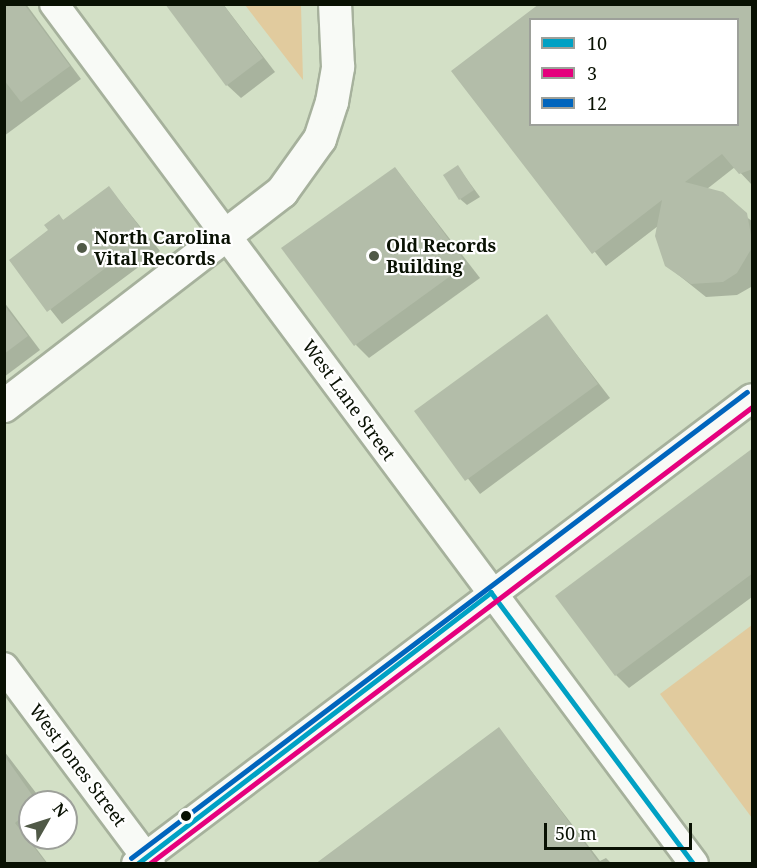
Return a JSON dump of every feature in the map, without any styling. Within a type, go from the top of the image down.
[{"type":"main road","points":[[4,406],[228,238],[282,192],[320,139],[338,68],[335,4]]},
{"type":"street","name":"West Lane Street","points":[[54,4],[694,864]]},
{"type":"street","points":[[144,861],[491,592],[753,398]]},
{"type":"street","name":"West Jones Street","points":[[4,667],[144,861]]},
{"type":"shaded area","points":[[245,5],[301,5],[303,80]]},
{"type":"shaded area","points":[[752,625],[752,818],[660,694]]},
{"type":"building","points":[[4,4],[24,4],[70,66],[21,102],[4,80]]},
{"type":"building","points":[[165,4],[223,4],[263,58],[226,86]]},
{"type":"building","points":[[539,4],[753,4],[753,169],[739,174],[722,154],[685,182],[723,192],[747,213],[753,246],[737,273],[723,282],[691,284],[665,266],[655,236],[662,200],[592,254],[451,71]]},
{"type":"building","points":[[458,165],[474,190],[459,200],[443,175]]},
{"type":"building","name":"Old Records Building","points":[[395,167],[467,264],[354,346],[281,248]]},
{"type":"building","points":[[109,186],[147,237],[47,312],[9,260],[48,230],[44,225],[59,214],[63,220]]},
{"type":"building","points":[[4,305],[28,336],[4,354]]},
{"type":"building","points":[[547,314],[598,384],[465,481],[414,411]]},
{"type":"building","points":[[753,448],[753,573],[615,676],[555,596]]},
{"type":"building","points":[[499,727],[600,864],[315,864],[393,806]]},
{"type":"building","points":[[4,755],[29,790],[18,790],[18,820],[15,823],[18,827],[18,850],[36,850],[47,864],[4,864]]},
{"type":"transit line","name":"12","points":[[131,858],[747,392]]},
{"type":"transit line","name":"3","points":[[149,864],[752,407]]},
{"type":"transit line","name":"10","points":[[137,864],[491,592],[694,864]]},
{"type":"place","name":"North Carolina Vital Records","points":[[82,248]]},
{"type":"place","name":"Old Records Building","points":[[374,256]]}]
